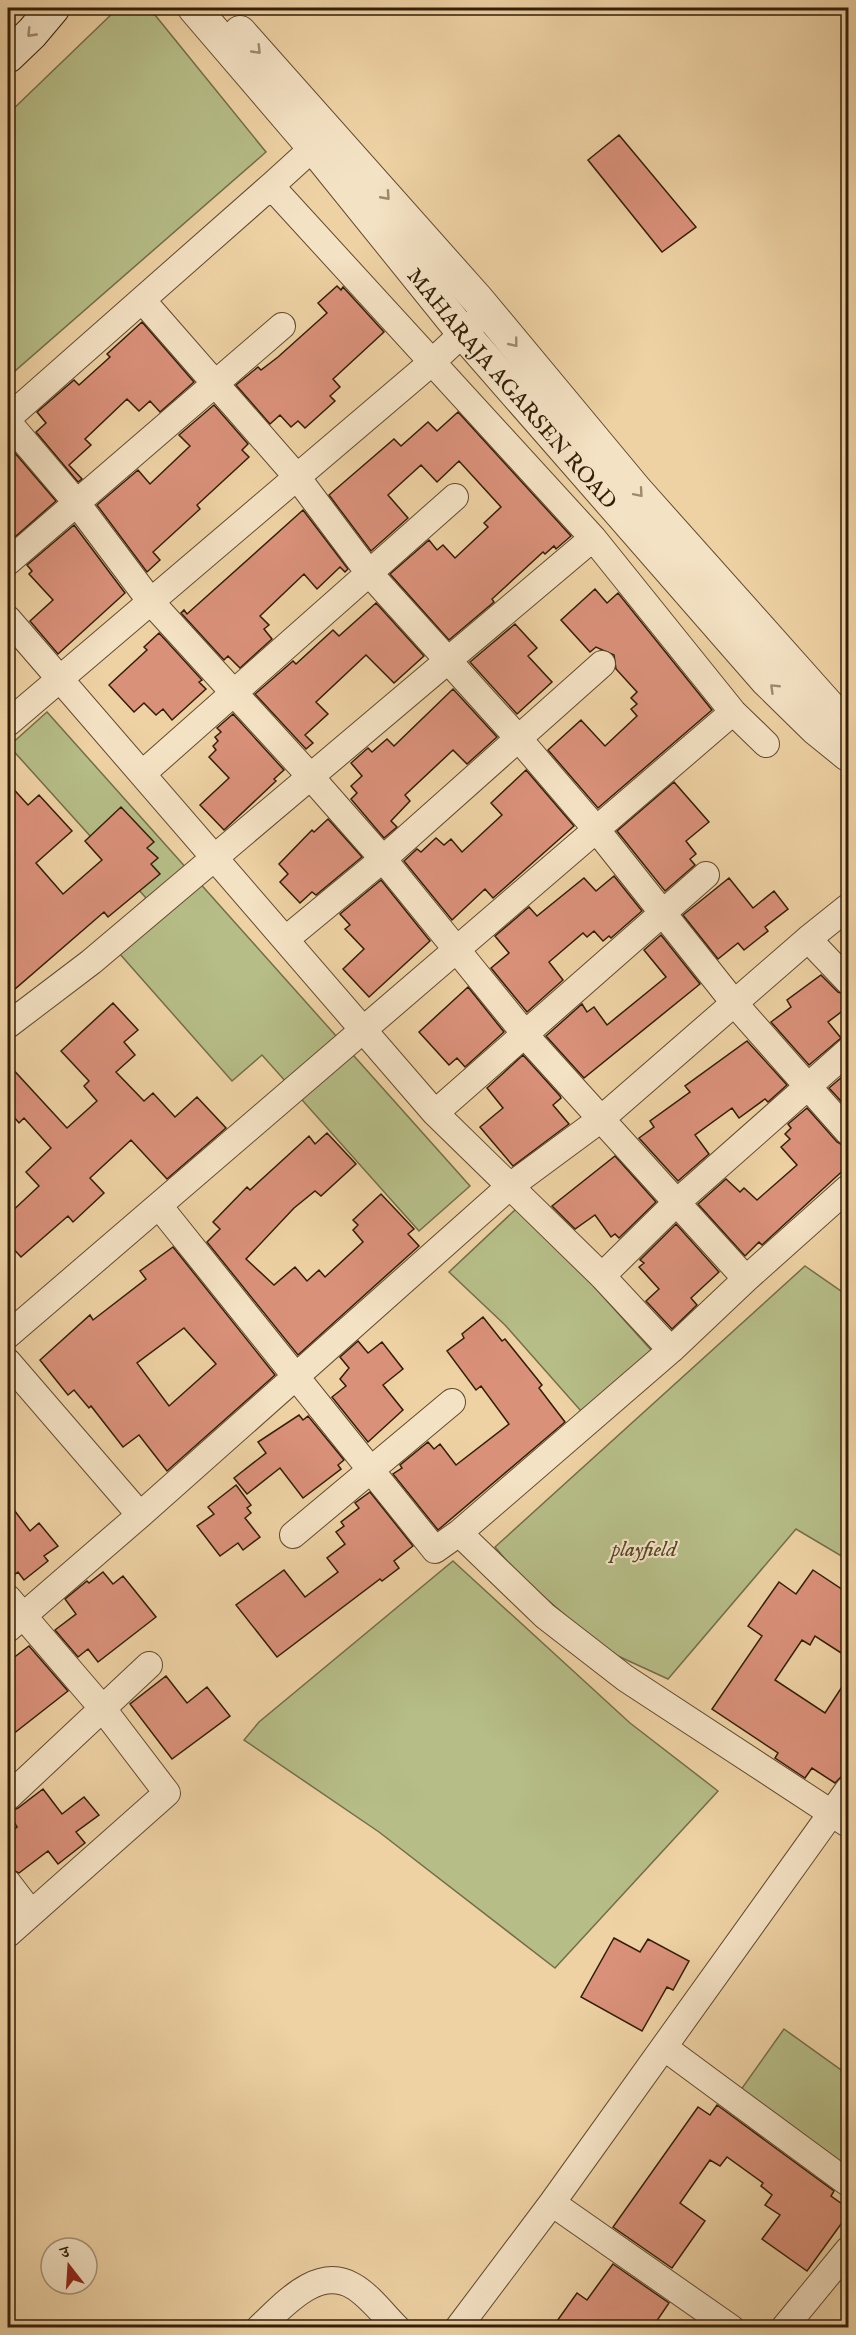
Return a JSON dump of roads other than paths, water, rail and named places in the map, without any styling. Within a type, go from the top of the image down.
[{"type":"main road","points":[[8,56],[53,8]]},
{"type":"street","name":"MAHARAJA AGARSEN ROAD","points":[[194,8],[488,311],[583,429],[837,716],[849,755]]},
{"type":"street","name":"MAHARAJA AGARSEN ROAD","points":[[217,8],[321,140],[463,333],[766,680],[837,716]]},
{"type":"street","points":[[8,418],[321,140]]},
{"type":"street","points":[[271,186],[593,538],[733,712],[766,744]]},
{"type":"street","points":[[142,301],[297,477],[369,573],[447,663],[519,739],[596,829],[735,1004],[849,1132]]},
{"type":"street","points":[[8,723],[431,363],[488,311]]},
{"type":"street","points":[[8,562],[282,326]]},
{"type":"street","points":[[8,422],[76,502],[150,602],[310,776],[457,948],[525,1032],[675,1204],[746,1279]]},
{"type":"street","points":[[142,774],[456,497]]},
{"type":"street","points":[[8,1025],[91,962],[593,538]]},
{"type":"street","points":[[8,619],[435,1113],[602,1276],[671,1350]]},
{"type":"street","points":[[286,939],[382,859],[602,664]]},
{"type":"street","points":[[8,1335],[733,712]]},
{"type":"street","points":[[435,1113],[706,874]]},
{"type":"street","points":[[8,1934],[166,1793],[103,1709],[13,1614],[140,1515],[509,1187],[601,1119],[808,939],[849,907]]},
{"type":"street","points":[[808,939],[849,981]]},
{"type":"street","points":[[602,1276],[675,1204],[849,1051]]},
{"type":"street","points":[[159,1206],[435,1550],[459,1533],[671,1350],[746,1279],[849,1188]]},
{"type":"street","points":[[8,1362],[140,1515]]},
{"type":"street","points":[[293,1535],[452,1402]]},
{"type":"street","points":[[459,1533],[545,1616],[624,1678],[840,1818]]},
{"type":"street","points":[[8,1797],[149,1665]]},
{"type":"street","points":[[458,2328],[665,2048],[840,1818],[849,1790]]},
{"type":"street","points":[[8,1883],[31,1913]]},
{"type":"street","points":[[665,2048],[849,2183]]},
{"type":"street","points":[[552,2203],[731,2328]]},
{"type":"street","points":[[784,2328],[849,2250]]},
{"type":"street","points":[[259,2328],[306,2286],[326,2279],[355,2287],[397,2328]]},
{"type":"park label","name":"playfield","points":[[644,1548]]}]
